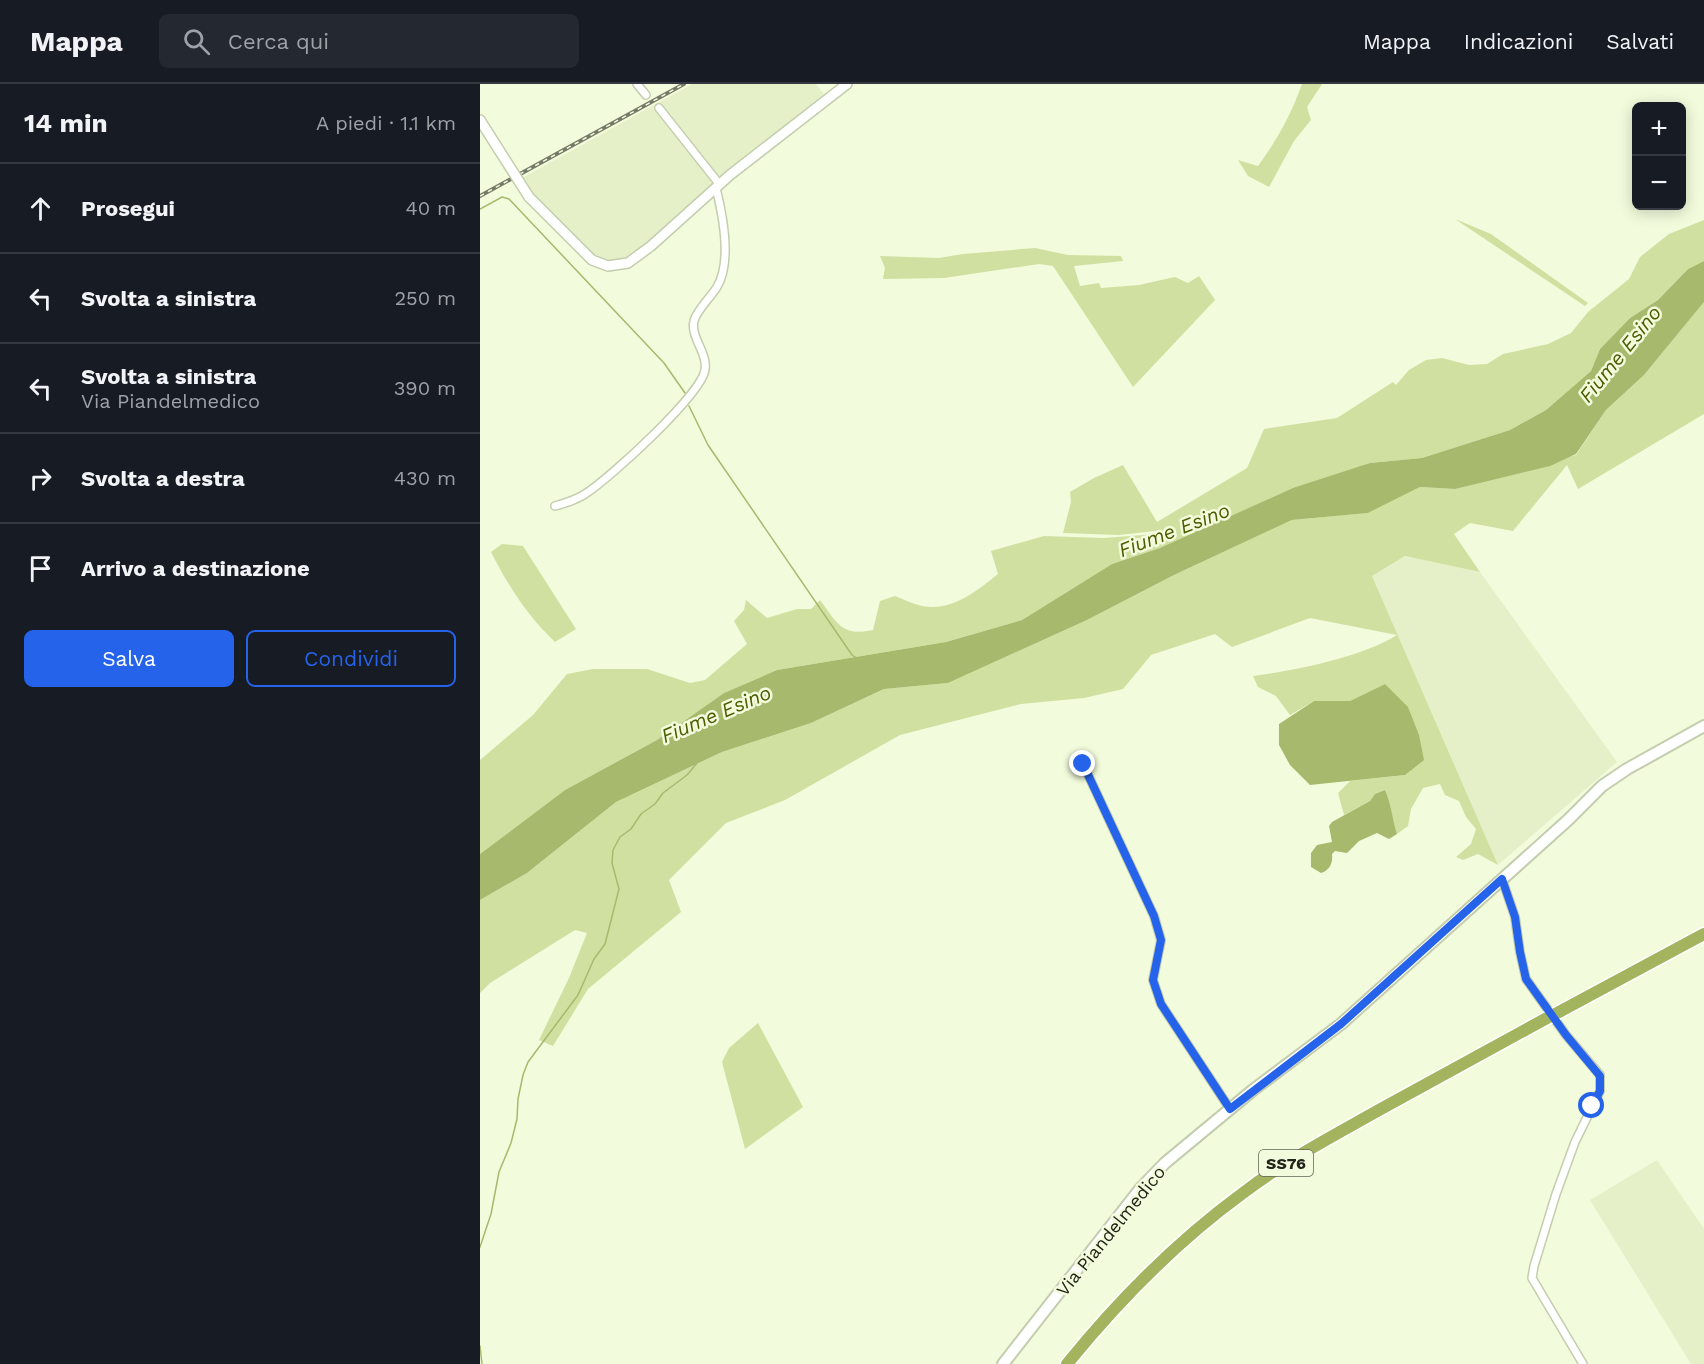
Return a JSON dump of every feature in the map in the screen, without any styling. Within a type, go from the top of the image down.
[{"type":"highway","name":"SS76","points":[[1077,1364],[1106,1328],[1144,1288],[1199,1237],[1282,1174],[1704,934]]},
{"type":"highway","name":"SS76","points":[[1067,1364],[1101,1323],[1139,1283],[1195,1231],[1278,1168],[1338,1133],[1704,942]]},
{"type":"main road","name":"Via Piandelmedico","points":[[1003,1364],[1140,1189],[1165,1163],[1230,1109],[1341,1024],[1568,820],[1602,786],[1653,753],[1704,726]]},
{"type":"street","points":[[637,84],[646,95]]},
{"type":"street","points":[[480,120],[529,197],[592,260],[608,266],[618,266],[642,254],[718,187],[847,84]]},
{"type":"street","points":[[555,506],[584,495],[601,483],[675,413],[700,383],[705,371],[705,363],[694,330],[694,321],[723,278],[724,246],[718,187],[659,108]]},
{"type":"street","points":[[1083,764],[1154,916],[1161,940],[1153,980],[1161,1004],[1230,1109]]},
{"type":"street","points":[[1502,879],[1515,917],[1526,979],[1566,1035],[1600,1076],[1600,1091],[1575,1142],[1556,1194],[1532,1278],[1583,1364]]},
{"type":"shaded area","points":[[692,84],[816,84],[824,94],[720,179],[634,255],[609,263],[596,257],[536,200],[522,178]]},
{"type":"shaded area","points":[[1302,84],[1322,84],[1307,107],[1311,120],[1294,141],[1269,187],[1248,176],[1238,160],[1258,166],[1283,127]]},
{"type":"shaded area","points":[[1455,219],[1491,234],[1588,303],[1585,306]]},
{"type":"shaded area","points":[[1704,220],[1704,261],[1688,269],[1658,300],[1630,318],[1600,349],[1591,371],[1546,410],[1510,430],[1422,458],[1370,463],[1160,548],[1112,564],[1022,620],[946,642],[777,670],[724,693],[657,740],[565,790],[480,854],[480,760],[533,715],[567,674],[593,669],[647,669],[690,683],[705,680],[747,644],[734,621],[744,610],[746,600],[767,618],[797,609],[811,609],[820,600],[841,626],[854,632],[863,632],[873,630],[880,601],[895,596],[919,605],[933,607],[963,599],[998,574],[991,551],[1044,536],[1104,538],[1156,534],[1155,531],[1119,535],[1063,533],[1071,502],[1070,492],[1123,465],[1157,522],[1247,468],[1264,429],[1337,418],[1393,382],[1396,385],[1409,370],[1426,360],[1442,358],[1469,365],[1487,364],[1503,354],[1548,344],[1571,333],[1588,312],[1629,279],[1640,257],[1669,234]]},
{"type":"shaded area","points":[[1035,248],[1068,255],[1121,256],[1123,261],[1074,266],[1080,286],[1099,283],[1101,288],[1139,285],[1175,277],[1188,283],[1199,276],[1215,300],[1133,387],[1053,266],[1039,264],[944,278],[883,279],[885,268],[880,256],[939,258]]},
{"type":"shaded area","points":[[1704,302],[1704,414],[1578,489],[1567,465],[1513,531],[1470,523],[1454,534],[1480,572],[1405,556],[1372,576],[1498,865],[1478,854],[1463,860],[1456,857],[1471,844],[1476,829],[1466,817],[1459,801],[1445,795],[1440,784],[1423,788],[1411,809],[1408,826],[1397,834],[1385,790],[1344,815],[1338,793],[1350,781],[1405,775],[1385,684],[1350,701],[1314,701],[1290,715],[1276,696],[1258,687],[1253,676],[1347,656],[1397,635],[1310,618],[1232,647],[1215,634],[1151,655],[1123,689],[1084,698],[1021,704],[900,735],[785,800],[726,823],[669,880],[681,912],[588,989],[553,1046],[539,1040],[569,978],[587,933],[575,930],[490,983],[480,993],[480,900],[527,873],[616,802],[722,752],[811,723],[884,689],[948,683],[1087,620],[1174,575],[1292,520],[1368,513],[1420,487],[1455,489],[1576,455],[1606,410],[1644,375]]},
{"type":"shaded area","points":[[502,544],[523,546],[576,629],[555,642],[536,622],[511,588],[491,552]]},
{"type":"shaded area","points":[[1405,556],[1480,572],[1617,762],[1498,865],[1372,576]]},
{"type":"shaded area","points":[[758,1023],[803,1107],[745,1149],[722,1062],[729,1048]]},
{"type":"shaded area","points":[[1657,1160],[1704,1229],[1704,1364],[1691,1364],[1590,1200]]},
{"type":"water","name":"Fiume Esino","points":[[1704,261],[1704,302],[1644,375],[1606,410],[1576,454],[1550,466],[1455,489],[1420,487],[1368,513],[1292,520],[1174,575],[1087,620],[948,683],[884,689],[811,723],[722,752],[616,802],[527,873],[480,900],[480,854],[565,790],[657,740],[724,693],[777,670],[946,642],[1022,620],[1112,564],[1160,548],[1293,488],[1370,463],[1422,458],[1510,430],[1546,410],[1591,371],[1600,349],[1630,318],[1658,300],[1688,269]]},
{"type":"water","points":[[1385,684],[1408,707],[1419,735],[1424,760],[1405,775],[1310,785],[1290,765],[1279,745],[1279,724],[1314,701],[1350,701]]},
{"type":"water","points":[[1385,790],[1397,834],[1389,839],[1377,833],[1359,841],[1347,853],[1335,851],[1332,854],[1330,866],[1321,873],[1311,867],[1311,853],[1317,845],[1332,842],[1329,826],[1332,822]]},
{"type":"waterway","points":[[480,209],[502,197],[509,199],[664,363],[685,393]]},
{"type":"waterway","points":[[689,406],[708,445],[852,655],[858,659]]},
{"type":"waterway","points":[[480,1247],[491,1214],[499,1172],[511,1143],[523,1075],[528,1062],[578,995],[594,959],[605,944],[619,889],[612,863],[613,850],[620,837],[631,829],[641,814],[687,775],[697,763]]},
{"type":"waterway","points":[[480,1346],[482,1364]]},
{"type":"railway","points":[[480,196],[684,84]]},
{"type":"route","points":[[1083,764],[1154,916],[1161,940],[1153,980],[1161,1004],[1189,1043],[1230,1109],[1341,1024],[1502,879],[1515,917],[1526,979],[1566,1035],[1600,1076],[1600,1091],[1592,1106]]}]
